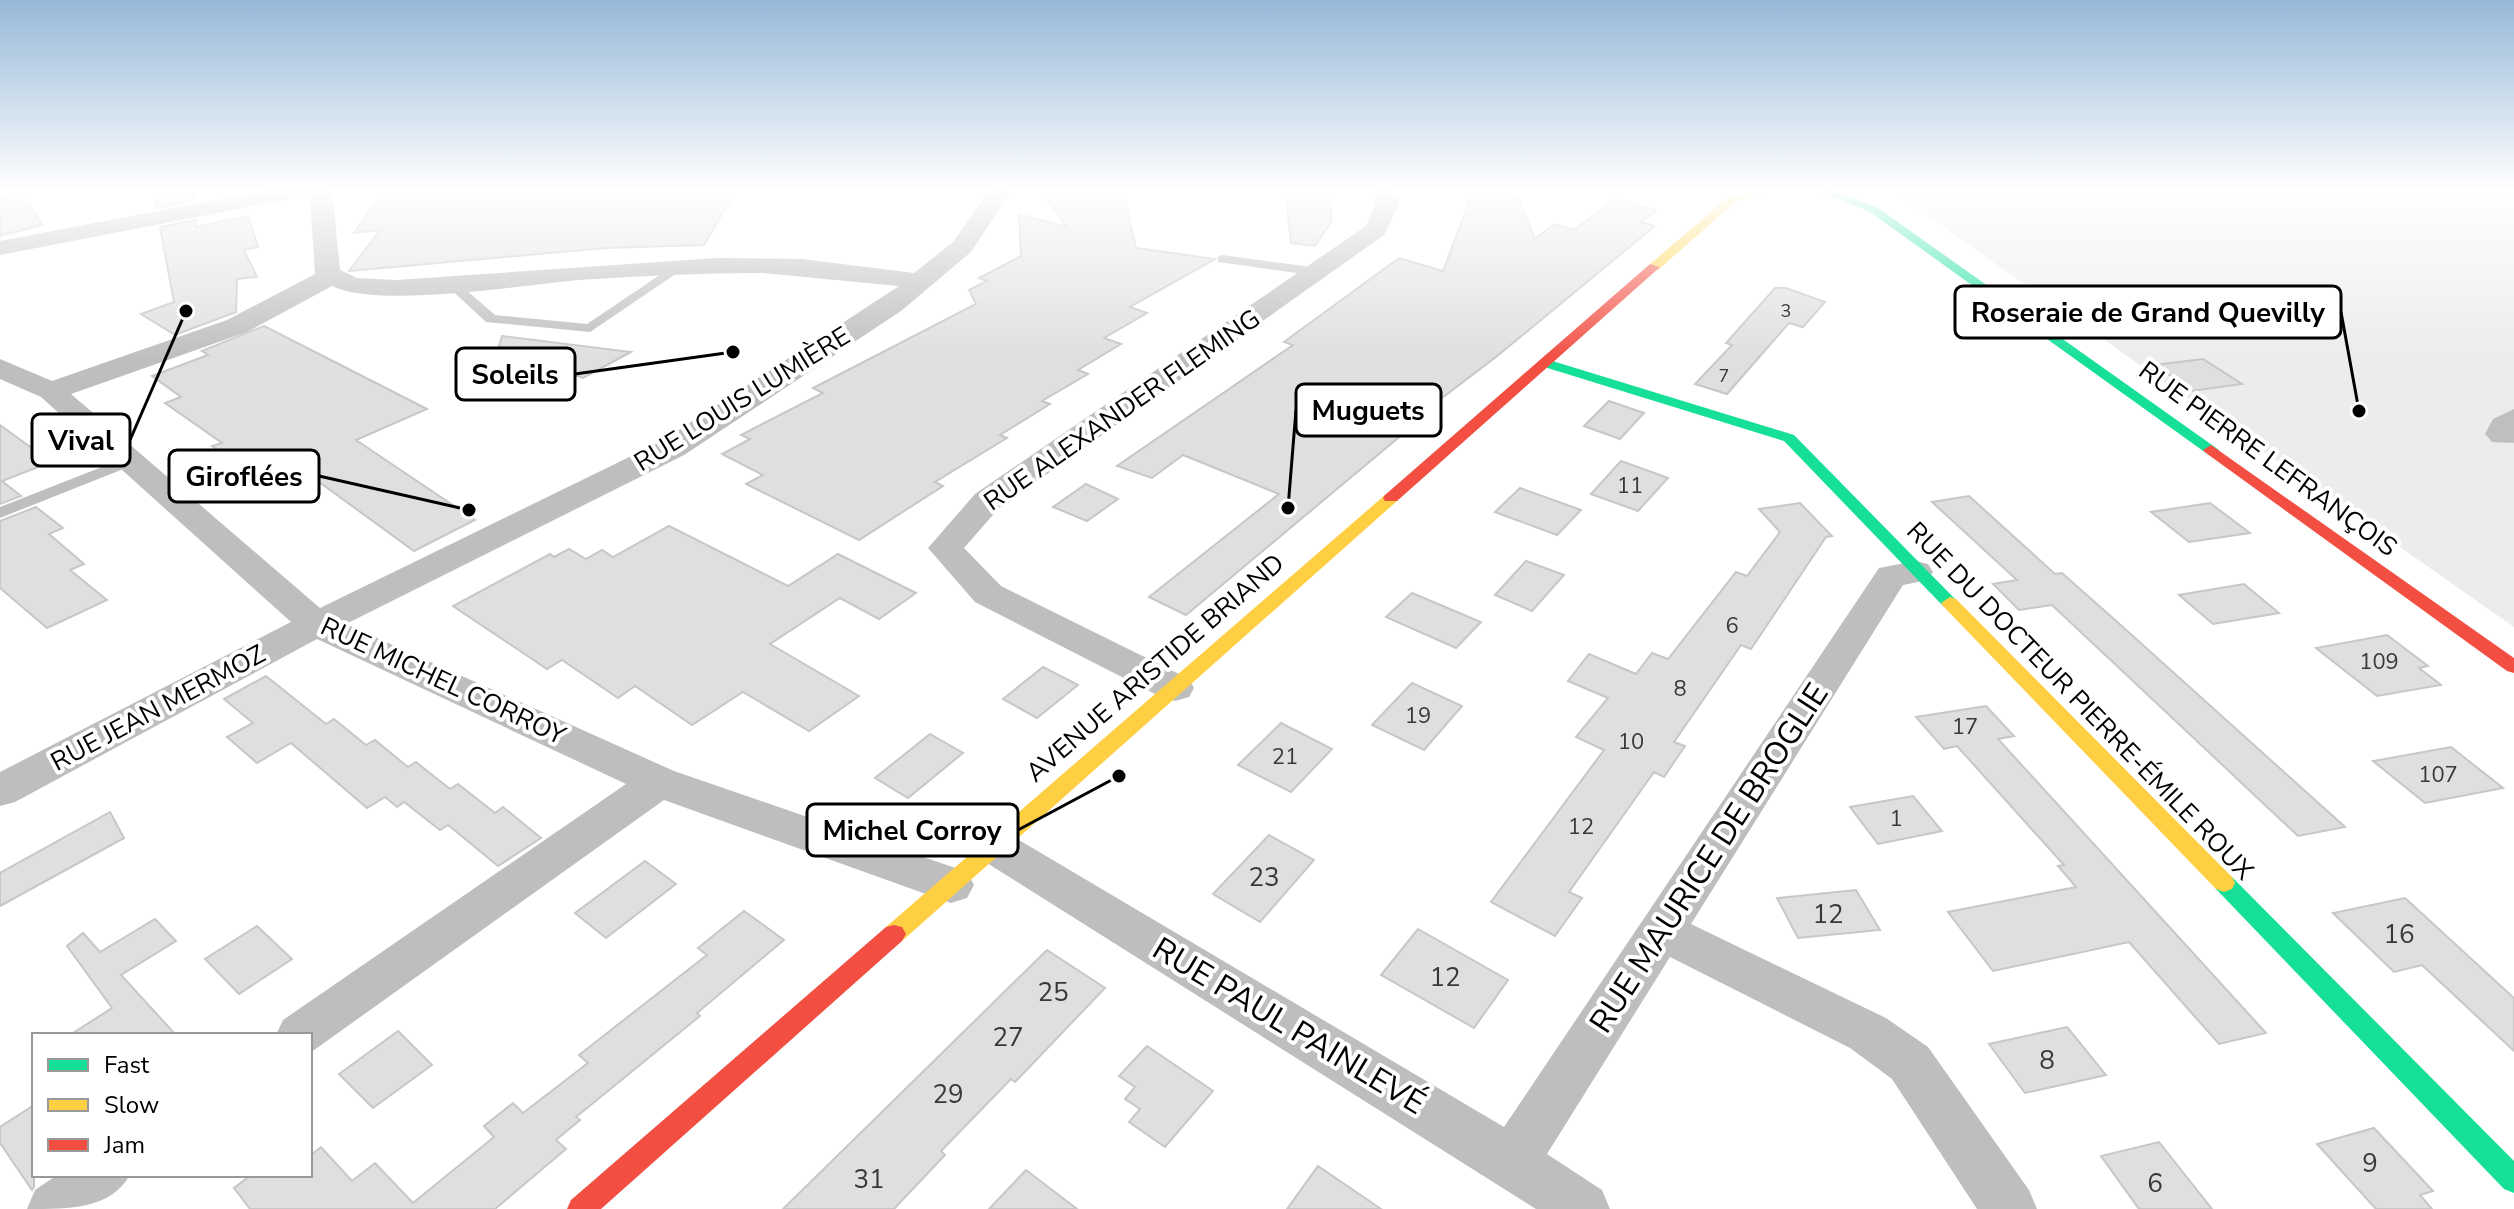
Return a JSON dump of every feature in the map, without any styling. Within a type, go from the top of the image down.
[{"type":"street","points":[[326,246],[328,274],[352,286],[397,288],[679,266],[766,265],[847,271],[920,282]]},
{"type":"street","name":"RUE LOUIS LUMIÈRE","points":[[316,624],[673,448],[892,305],[962,246]]},
{"type":"street","name":"RUE ALEXANDER FLEMING","points":[[1175,688],[988,594],[945,548],[987,501],[1353,246]]},
{"type":"street","name":"AVENUE ARISTIDE BRIAND","points":[[581,1209],[1546,363],[1674,246]]},
{"type":"street","name":"RUE PIERRE LEFRANÇOIS","points":[[1925,246],[2514,667]]},
{"type":"street","points":[[51,391],[237,326],[331,276]]},
{"type":"street","name":"RUE DU DOCTEUR PIERRE-ÉMILE ROUX","points":[[1546,363],[1789,438],[1916,572],[2514,1180]]},
{"type":"street","name":"RUE MICHEL CORROY","points":[[0,368],[51,391],[316,624],[659,782],[951,885]]},
{"type":"street","name":"RUE MAURICE DE BROGLIE","points":[[1512,1161],[1891,576],[1916,572]]},
{"type":"street","name":"RUE JEAN MERMOZ","points":[[0,791],[316,624]]},
{"type":"street","points":[[304,1033],[659,782]]},
{"type":"street","name":"RUE PAUL PAINLEVÉ","points":[[994,846],[1512,1161],[1582,1209]]},
{"type":"street","points":[[1662,931],[1868,1033],[1910,1063],[2009,1209]]},
{"type":"street","points":[[55,1209],[100,1177]]},
{"type":"lane","points":[[1222,259],[1318,272]]},
{"type":"lane","points":[[451,284],[491,319],[590,328],[679,266]]},
{"type":"lane","points":[[0,513],[130,461]]},
{"type":"shaded area","points":[[1971,246],[2514,246],[2514,627]]},
{"type":"shaded area","points":[[2514,409],[2514,443],[2492,442],[2485,434],[2493,419]]},
{"type":"building","points":[[164,246],[258,246],[244,250],[257,277],[237,279],[236,312],[175,335],[141,314],[174,302]]},
{"type":"building","points":[[368,246],[657,246],[605,248],[349,271]]},
{"type":"building","points":[[1021,246],[1136,246],[1215,259],[1130,307],[1147,313],[1104,338],[1121,344],[1078,370],[1088,374],[1042,401],[1050,404],[1000,435],[1007,438],[935,482],[943,486],[859,540],[746,484],[763,475],[722,454],[750,439],[741,435],[823,393],[813,388],[976,304],[969,290],[987,281],[979,278],[1021,256]]},
{"type":"building","points":[[1452,246],[1630,246],[1496,357],[1417,417],[1422,418],[1186,615],[1149,597],[1279,494],[1183,455],[1152,478],[1117,466],[1293,345],[1284,342],[1399,258],[1443,271]]},
{"type":"building","points":[[1775,288],[1786,288],[1825,302],[1803,327],[1789,323],[1727,394],[1695,384],[1732,345],[1726,343]]},
{"type":"building","points":[[264,326],[427,409],[356,440],[475,520],[414,551],[286,458],[251,473],[212,446],[222,443],[165,403],[181,397],[152,376],[208,355],[202,351]]},
{"type":"building","points":[[502,336],[631,352],[583,378],[498,350]]},
{"type":"building","points":[[2203,359],[2242,384],[2192,391],[2155,365]]},
{"type":"building","points":[[1609,401],[1644,413],[1620,439],[1584,426]]},
{"type":"building","points":[[0,425],[51,462],[2,481],[21,496],[0,504]]},
{"type":"building","points":[[1621,461],[1668,478],[1638,511],[1591,494]]},
{"type":"building","points":[[1086,484],[1118,499],[1087,521],[1053,507]]},
{"type":"building","points":[[1520,488],[1581,510],[1557,535],[1495,512]]},
{"type":"building","points":[[1969,496],[2055,574],[2062,573],[2345,827],[2298,836],[2052,605],[2019,610],[1993,584],[2017,580],[1932,502]]},
{"type":"building","points":[[1800,503],[1832,536],[1826,537],[1751,649],[1741,645],[1674,742],[1685,746],[1664,777],[1654,772],[1569,892],[1582,898],[1555,936],[1491,902],[1604,750],[1576,737],[1608,698],[1568,681],[1589,654],[1636,674],[1652,653],[1668,659],[1736,572],[1747,576],[1780,532],[1759,509]]},
{"type":"building","points":[[2210,503],[2250,533],[2189,542],[2151,512]]},
{"type":"building","points":[[36,507],[63,528],[49,534],[84,564],[70,570],[107,600],[47,628],[0,588],[0,521]]},
{"type":"building","points":[[669,526],[788,586],[838,554],[916,593],[879,619],[840,598],[770,644],[859,696],[809,731],[743,692],[692,725],[635,686],[618,698],[562,660],[547,669],[453,606],[550,554],[554,557],[569,549],[586,559],[602,550],[613,557]]},
{"type":"building","points":[[1526,561],[1564,575],[1532,611],[1495,595]]},
{"type":"building","points":[[2244,584],[2279,613],[2213,624],[2179,595]]},
{"type":"building","points":[[1412,593],[1481,622],[1456,648],[1386,617]]},
{"type":"building","points":[[2387,635],[2428,666],[2419,668],[2441,685],[2377,696],[2316,648]]},
{"type":"building","points":[[1043,667],[1078,685],[1037,718],[1003,699]]},
{"type":"building","points":[[266,676],[326,724],[334,719],[366,745],[375,740],[408,767],[416,762],[450,789],[458,784],[495,813],[503,807],[541,838],[498,866],[448,825],[440,830],[404,802],[397,807],[385,797],[367,808],[291,743],[257,763],[227,737],[253,723],[224,699]]},
{"type":"building","points":[[1412,683],[1462,706],[1424,750],[1372,725]]},
{"type":"building","points":[[1986,706],[2014,736],[1998,739],[2266,1033],[2219,1044],[2129,942],[1993,971],[1948,912],[2076,887],[2058,866],[2064,865],[1957,746],[1944,749],[1916,717]]},
{"type":"building","points":[[1281,723],[1332,749],[1291,792],[1238,765]]},
{"type":"building","points":[[930,734],[963,753],[908,798],[875,778]]},
{"type":"building","points":[[2451,747],[2503,788],[2425,803],[2373,761]]},
{"type":"building","points":[[1913,796],[1942,831],[1878,844],[1850,807]]},
{"type":"building","points":[[110,812],[124,838],[0,906],[0,873]]},
{"type":"building","points":[[1269,835],[1314,860],[1260,922],[1213,894]]},
{"type":"building","points":[[645,861],[676,884],[606,938],[575,913]]},
{"type":"building","points":[[1856,890],[1880,930],[1798,938],[1777,898]]},
{"type":"building","points":[[2405,898],[2514,998],[2514,1051],[2422,965],[2394,972],[2333,913]]},
{"type":"building","points":[[744,911],[784,940],[697,1013],[700,1016],[576,1117],[580,1120],[556,1140],[566,1149],[495,1209],[250,1209],[234,1188],[248,1177],[312,1177],[312,1154],[321,1147],[352,1181],[375,1163],[413,1203],[494,1137],[484,1126],[513,1103],[523,1113],[588,1063],[579,1055],[707,955],[698,948]]},
{"type":"building","points":[[155,919],[176,941],[121,975],[174,1033],[73,1033],[112,1008],[67,946],[83,933],[100,952]]},
{"type":"building","points":[[257,926],[292,959],[239,994],[205,959]]},
{"type":"building","points":[[1418,929],[1508,980],[1474,1028],[1381,975]]},
{"type":"building","points":[[1047,950],[1105,988],[1015,1082],[1011,1079],[941,1151],[945,1155],[894,1209],[783,1209]]},
{"type":"building","points":[[2067,1027],[2106,1075],[2025,1093],[1989,1044]]},
{"type":"building","points":[[398,1031],[432,1065],[373,1108],[339,1074]]},
{"type":"building","points":[[1147,1046],[1213,1091],[1165,1147],[1129,1122],[1140,1109],[1125,1099],[1135,1087],[1119,1076]]},
{"type":"building","points":[[32,1106],[32,1190],[0,1143],[0,1127]]},
{"type":"building","points":[[2374,1128],[2433,1191],[2420,1195],[2432,1209],[2376,1209],[2317,1144]]},
{"type":"building","points":[[2159,1142],[2212,1209],[2139,1209],[2101,1156]]},
{"type":"building","points":[[1318,1166],[1381,1209],[1287,1209]]},
{"type":"building","points":[[1026,1170],[1077,1209],[989,1209]]},
{"type":"traffic: fast","points":[[1925,246],[2211,450]]},
{"type":"traffic: fast","points":[[1546,363],[1789,438],[1950,603]]},
{"type":"traffic: fast","points":[[2224,883],[2514,1180]]},
{"type":"traffic: slow","points":[[1654,267],[1678,246]]},
{"type":"traffic: slow","points":[[894,934],[1391,498]]},
{"type":"traffic: slow","points":[[1950,603],[2224,883]]},
{"type":"traffic: jam","points":[[1391,498],[1654,267]]},
{"type":"traffic: jam","points":[[2211,450],[2514,667]]},
{"type":"traffic: jam","points":[[581,1209],[894,934]]},
{"type":"place","name":"Vival","points":[[186,311]]},
{"type":"place","name":"Soleils","points":[[733,352]]},
{"type":"place","name":"Roseraie de Grand Quevilly","points":[[2359,411]]},
{"type":"place","name":"Muguets","points":[[1288,508]]},
{"type":"place","name":"Giroflées","points":[[469,510]]},
{"type":"place","name":"Michel Corroy","points":[[1119,776]]}]
